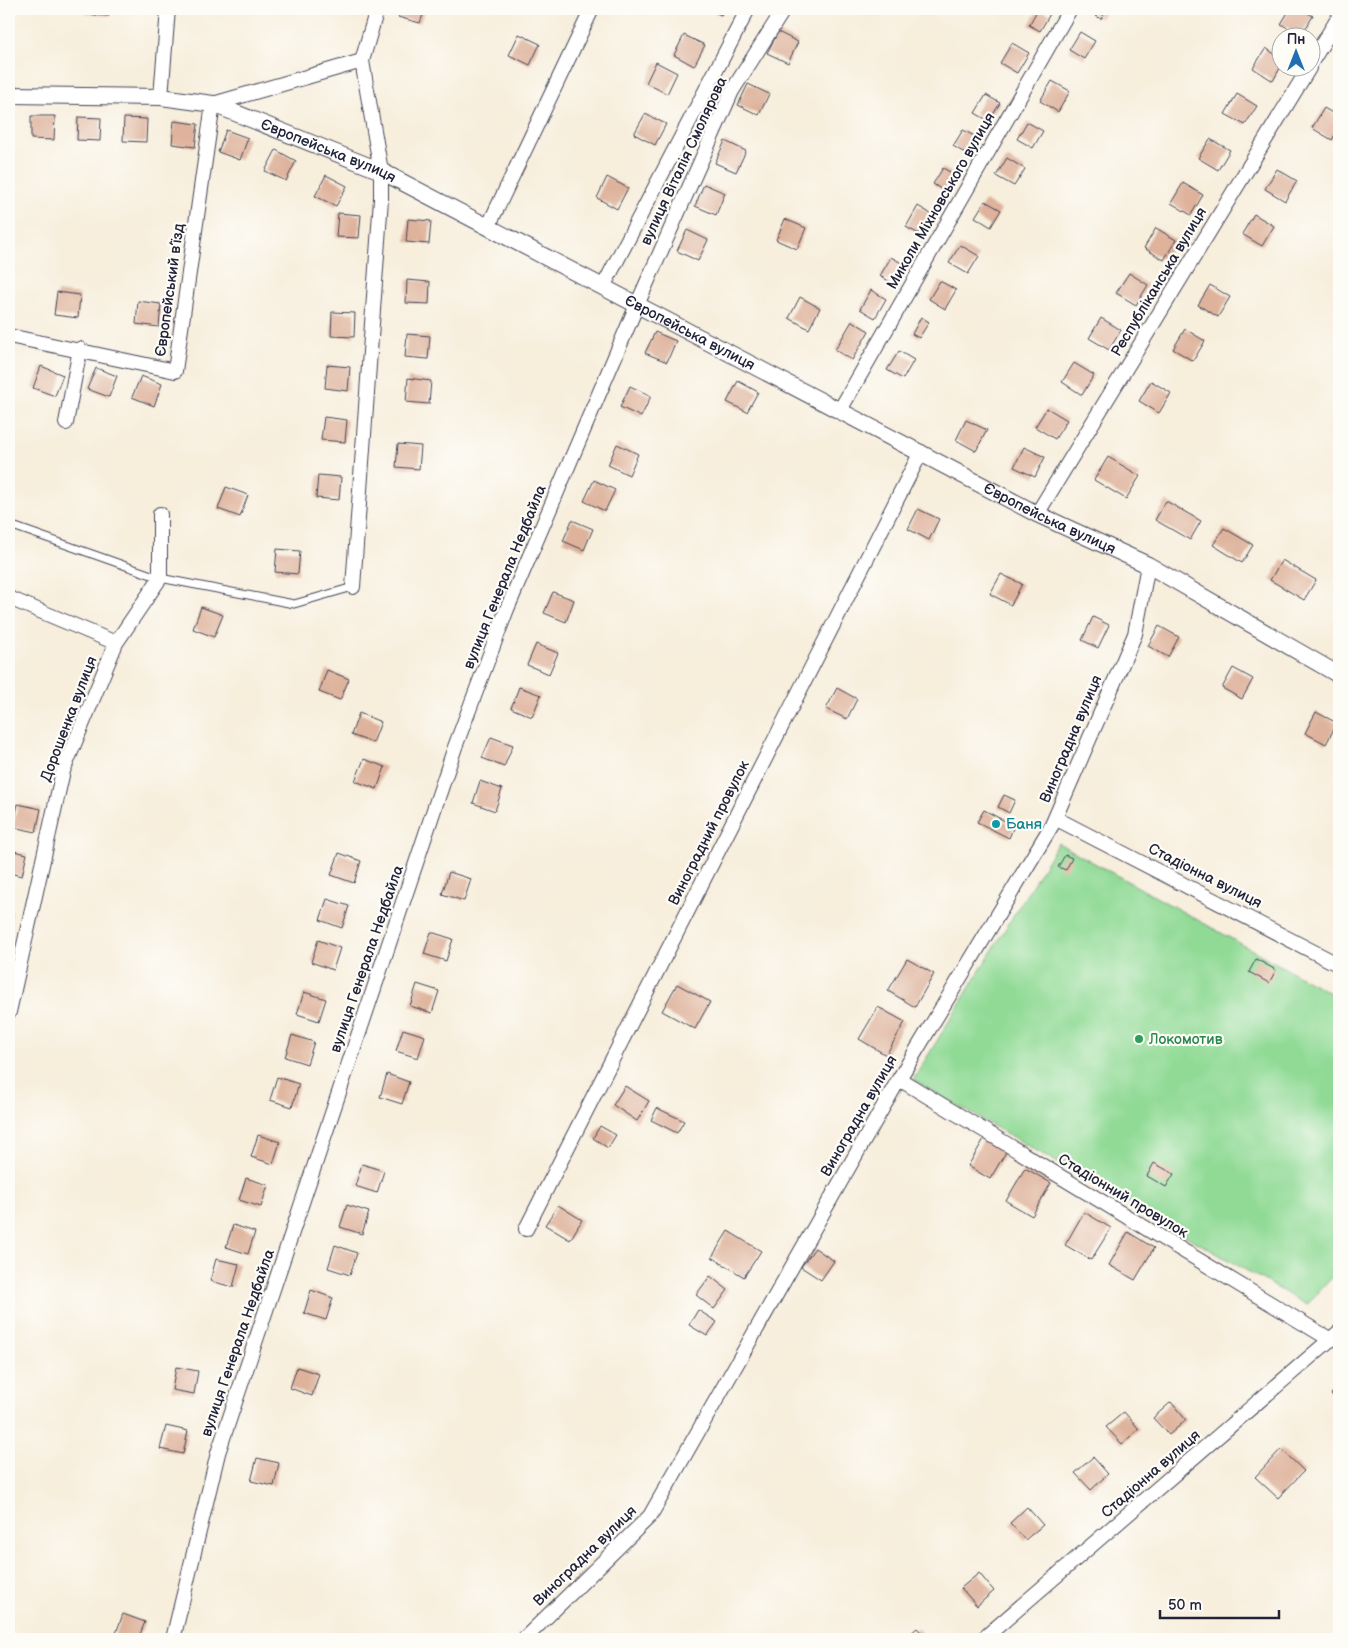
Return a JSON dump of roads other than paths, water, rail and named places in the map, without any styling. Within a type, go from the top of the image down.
[{"type":"street","points":[[161,97],[168,9]]},
{"type":"street","points":[[353,587],[381,171],[362,61],[377,9]]},
{"type":"street","points":[[488,227],[592,9]]},
{"type":"street","name":"вулиця Віталія Смолярова","points":[[603,287],[748,9]]},
{"type":"street","name":"вулиця Віталія Смолярова","points":[[637,305],[732,91],[784,9]]},
{"type":"street","name":"Миколи Міхновського вулиця","points":[[840,410],[1070,9]]},
{"type":"street","name":"Республіканська вулиця","points":[[1320,49],[1339,17]]},
{"type":"street","points":[[213,104],[362,61]]},
{"type":"street","name":"Республіканська вулиця","points":[[1038,514],[1303,78]]},
{"type":"street","name":"Європейська вулиця","points":[[9,95],[161,97],[213,104],[381,171],[1038,514],[1148,565],[1339,675]]},
{"type":"street","name":"Європейський в’їзд","points":[[9,336],[80,349],[175,371],[213,104]]},
{"type":"street","name":"вулиця Генерала Недбайла","points":[[174,1639],[218,1453],[455,747],[507,609],[637,305]]},
{"type":"street","points":[[66,423],[80,349]]},
{"type":"street","name":"Виноградний провулок","points":[[526,1229],[921,452]]},
{"type":"street","points":[[160,514],[160,578]]},
{"type":"street","name":"Виноградна вулиця","points":[[524,1639],[650,1516],[899,1079],[1055,818],[1135,634],[1148,565]]},
{"type":"street","name":"Дорошенка вулиця","points":[[9,1012],[63,771],[116,643],[160,578]]},
{"type":"street","points":[[9,598],[116,643]]},
{"type":"street","name":"Стадіонна вулиця","points":[[1055,818],[1339,964]]},
{"type":"street","name":"Стадіонний провулок","points":[[899,1079],[1335,1336]]},
{"type":"street","name":"Стадіонна вулиця","points":[[983,1639],[1335,1336]]},
{"type":"lane","points":[[9,527],[10,525],[160,578],[294,604],[353,587]]},
{"type":"place","name":"Баня","points":[[996,824]]},
{"type":"place","name":"Локомотив","points":[[1139,1039]]}]
